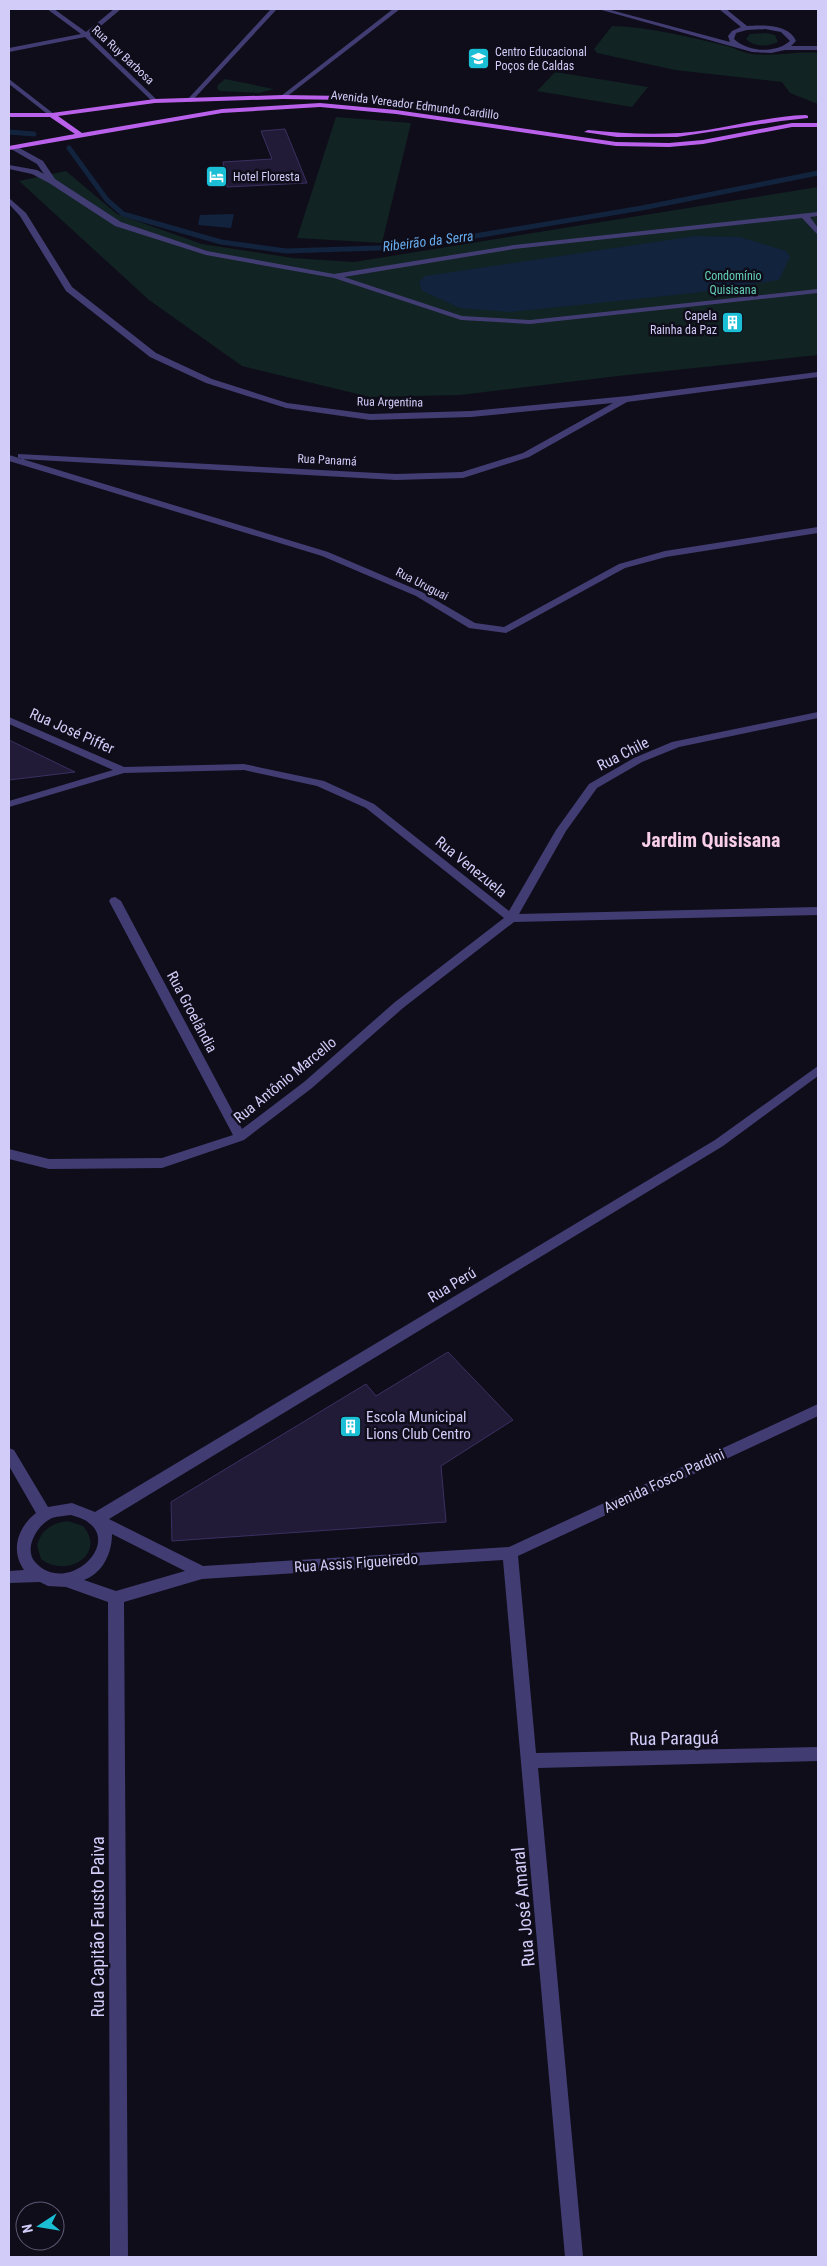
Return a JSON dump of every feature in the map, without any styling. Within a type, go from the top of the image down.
[{"type":"main road","name":"Avenida Vereador Edmundo Cardillo","points":[[10,115],[52,115],[155,101],[322,96],[354,99]]},
{"type":"main road","name":"Avenida Vereador Edmundo Cardillo","points":[[364,100],[602,134],[642,136],[670,136],[708,132],[765,120],[818,117]]},
{"type":"main road","points":[[170,120],[189,101]]},
{"type":"main road","name":"Avenida Vereador Edmundo Cardillo","points":[[12,148],[79,134],[222,110],[320,105],[396,112],[616,144],[660,145],[703,142],[792,125],[818,125]]},
{"type":"main road","points":[[52,115],[79,134]]},
{"type":"street","name":"Rua Ruy Barbosa","points":[[50,9],[86,35],[155,101]]},
{"type":"street","points":[[9,50],[86,35],[118,9]]},
{"type":"street","points":[[189,101],[274,9]]},
{"type":"street","points":[[283,97],[397,9]]},
{"type":"street","points":[[601,9],[738,46],[767,51],[785,48],[818,48]]},
{"type":"street","points":[[722,9],[746,28]]},
{"type":"street","points":[[738,46],[731,39],[731,36],[746,28],[765,27],[782,31],[792,38],[793,41],[785,48]]},
{"type":"street","points":[[9,81],[52,115]]},
{"type":"street","points":[[12,148],[40,163],[52,181]]},
{"type":"street","points":[[9,167],[34,172],[52,181],[118,224],[206,253],[334,276],[461,318],[530,322],[818,291]]},
{"type":"street","name":"Rua Argentina","points":[[9,200],[23,215],[69,289],[153,355],[209,382],[286,406],[370,417],[471,414],[628,399],[818,375]]},
{"type":"street","points":[[334,276],[514,247],[818,214]]},
{"type":"street","points":[[804,215],[818,233]]},
{"type":"street","name":"Rua Panamá","points":[[9,457],[396,476],[462,475],[526,455],[628,399]]},
{"type":"street","name":"Rua Uruguai","points":[[9,457],[325,554],[419,594],[472,626],[506,630],[622,566],[665,554],[818,530]]},
{"type":"street","name":"Rua Chile","points":[[510,918],[561,830],[593,786],[638,760],[676,744],[818,715]]},
{"type":"street","name":"Rua José Piffer","points":[[9,720],[123,770]]},
{"type":"street","name":"Rua Venezuela","points":[[123,770],[244,767],[320,783],[370,806],[510,918],[818,911]]},
{"type":"street","points":[[9,804],[123,770]]},
{"type":"street","name":"Rua Groelândia","points":[[115,901],[240,1137]]},
{"type":"street","name":"Rua Antônio Marcello","points":[[9,1154],[49,1164],[162,1163],[240,1137],[308,1085],[399,1005],[510,918]]},
{"type":"street","name":"Rua Perú","points":[[96,1519],[719,1143],[818,1070]]},
{"type":"street","name":"Avenida Fosco Pardini","points":[[510,1553],[818,1410]]},
{"type":"street","points":[[9,1454],[46,1515]]},
{"type":"street","points":[[96,1519],[103,1528],[106,1538],[105,1550],[100,1560],[79,1576],[66,1580],[52,1580],[32,1569],[26,1560],[24,1540],[36,1522],[46,1515],[58,1510],[72,1509],[86,1512],[96,1519],[202,1573]]},
{"type":"street","name":"Rua Assis Figueiredo","points":[[116,1598],[202,1573],[510,1553]]},
{"type":"street","name":"Rua José Amaral","points":[[510,1553],[574,2257]]},
{"type":"street","points":[[9,1576],[40,1575]]},
{"type":"street","points":[[66,1580],[116,1598]]},
{"type":"street","name":"Rua Capitão Fausto Paiva","points":[[116,1598],[119,2257]]},
{"type":"street","name":"Rua Paraguá","points":[[530,1762],[818,1754]]},
{"type":"green space","points":[[612,26],[670,33],[727,46],[752,54],[818,53],[818,104],[790,93],[782,82],[675,70],[597,53],[594,49]]},
{"type":"green space","points":[[766,33],[775,35],[778,42],[770,45],[761,45],[753,44],[746,39],[750,34]]},
{"type":"green space","points":[[555,72],[648,87],[632,107],[537,91]]},
{"type":"green space","points":[[225,79],[274,89],[259,93],[220,91],[217,89],[218,85]]},
{"type":"green space","points":[[336,117],[411,123],[382,243],[297,238]]},
{"type":"green space","name":"Condomínio Quisisana","points":[[66,171],[117,214],[202,244],[293,258],[354,262],[818,187],[818,355],[460,395],[370,397],[242,366],[149,300],[19,181]]},
{"type":"green space","points":[[68,1521],[83,1526],[89,1536],[90,1546],[87,1554],[72,1565],[51,1564],[41,1559],[37,1545],[39,1539],[52,1525]]},
{"type":"water","points":[[234,214],[231,228],[198,225],[200,215]]},
{"type":"water","points":[[695,236],[740,237],[786,251],[790,257],[779,280],[694,293],[511,312],[460,308],[422,291],[419,282],[425,276]]},
{"type":"building","points":[[285,129],[307,183],[227,187],[223,162],[272,159],[261,131]]},
{"type":"building","points":[[9,740],[75,772],[9,780]]},
{"type":"building","name":"Escola Municipal Lions Club Centro","points":[[448,1352],[513,1420],[441,1466],[446,1522],[172,1541],[171,1502],[366,1384],[376,1396]]},
{"type":"waterway","name":"Ribeirão da Serra","points":[[9,132],[34,134]]},
{"type":"waterway","name":"Ribeirão da Serra","points":[[69,148],[107,200],[123,214],[221,242],[286,251],[409,247],[642,208],[818,173]]},
{"type":"place","name":"Centro Educacional Poços de Caldas","points":[[479,59]]},
{"type":"place","name":"Hotel Floresta","points":[[217,177]]},
{"type":"place","name":"Capela Rainha da Paz","points":[[733,323]]},
{"type":"place","name":"Escola Municipal Lions Club Centro","points":[[350,1426]]},
{"type":"district","name":"Jardim Quisisana","points":[[711,840]]}]
